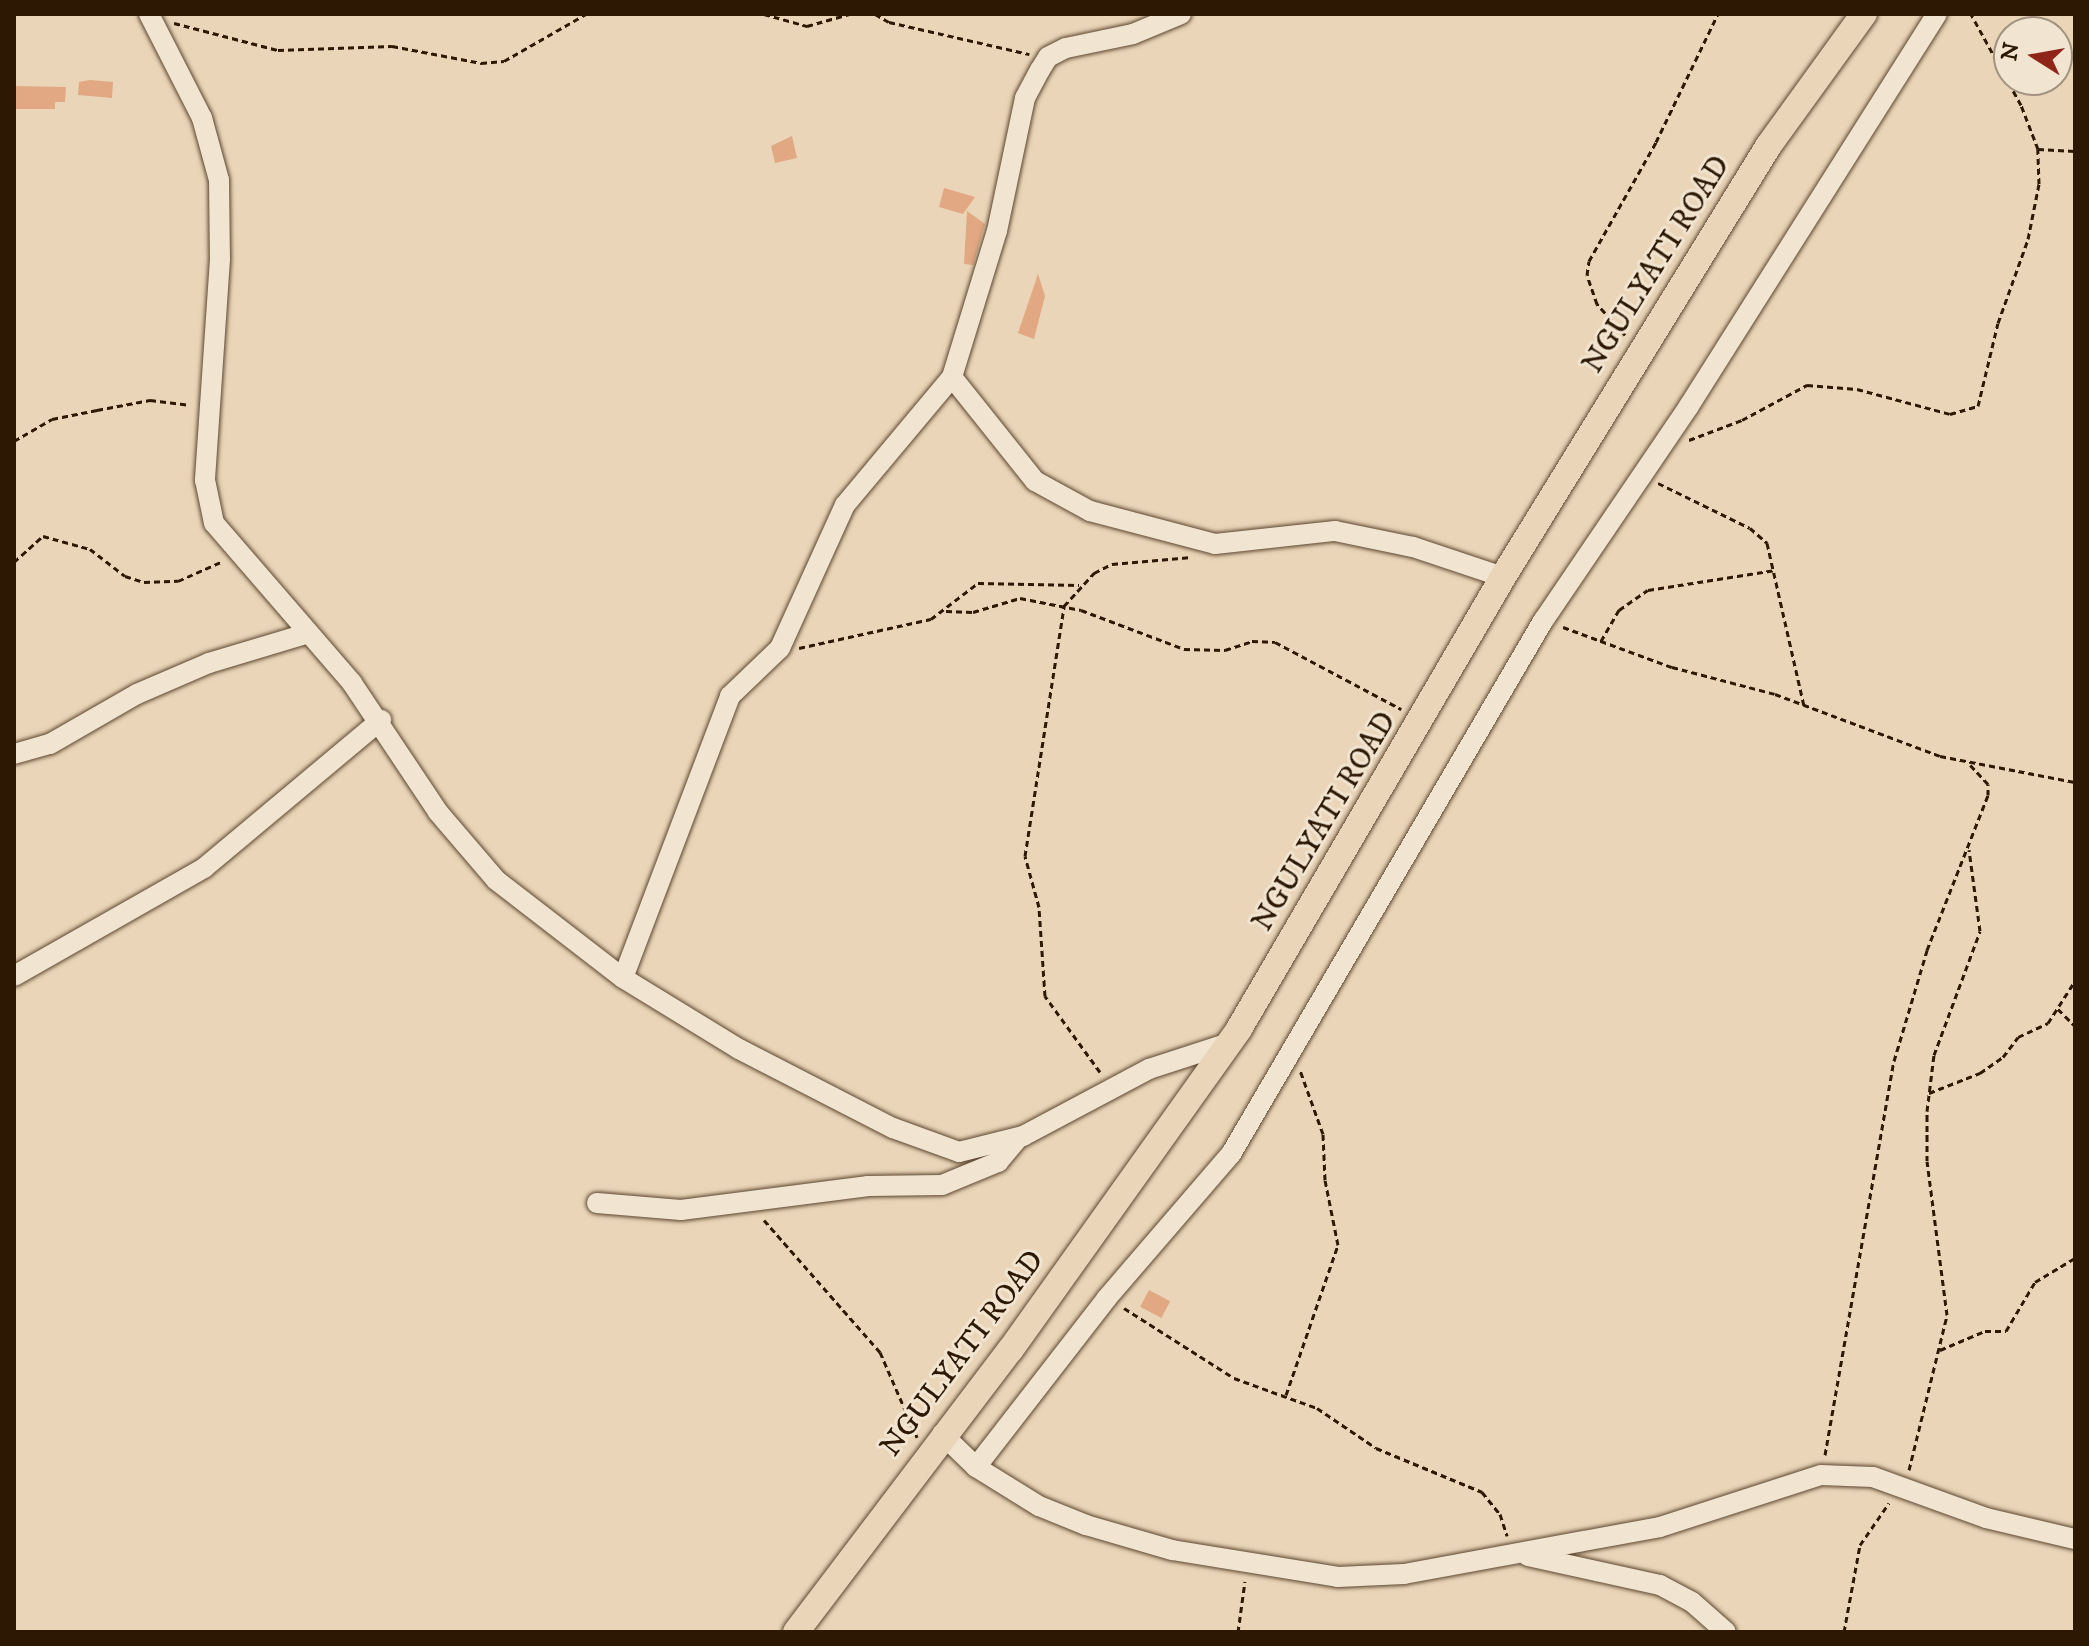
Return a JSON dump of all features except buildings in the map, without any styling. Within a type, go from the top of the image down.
[{"type":"main road","name":"NGULYATI ROAD","points":[[796,1632],[942,1434],[1011,1349],[1229,1043],[1420,723],[1503,577],[1769,145],[1864,14]]},
{"type":"street","points":[[623,978],[719,718],[730,696],[776,652],[845,505],[952,377],[997,231],[1025,98],[1048,57],[1066,48],[1145,31],[1181,14]]},
{"type":"street","points":[[976,1467],[1107,1298],[1210,1184],[1543,621],[1639,474],[1689,406],[1937,14]]},
{"type":"street","points":[[150,15],[202,118],[219,180],[220,259],[208,417],[207,505],[237,554],[309,633],[381,720],[438,812],[496,880],[623,978],[739,1049],[936,1146],[978,1151],[1019,1137],[1173,1059],[1229,1043]]},
{"type":"street","points":[[952,377],[1035,481],[1064,501],[1215,544],[1335,531],[1413,547],[1503,577]]},
{"type":"street","points":[[14,754],[50,744],[137,694],[209,663],[309,633]]},
{"type":"street","points":[[14,976],[204,868],[381,720]]},
{"type":"street","points":[[597,1203],[681,1210],[750,1204],[868,1186],[942,1185],[998,1162],[1019,1137]]},
{"type":"street","points":[[942,1434],[976,1467],[1039,1506],[1121,1538],[1338,1577],[1404,1574],[1660,1527],[1821,1475],[1873,1477],[1986,1518],[2075,1539]]},
{"type":"street","points":[[1512,1553],[1660,1585],[1692,1602],[1726,1632]]},
{"type":"path","points":[[150,15],[278,50],[392,46],[481,63],[504,61],[586,14]]},
{"type":"path","points":[[764,14],[807,26],[849,14]]},
{"type":"path","points":[[875,14],[889,22],[1048,57]]},
{"type":"path","points":[[1642,351],[1597,304],[1587,275],[1589,261],[1656,142],[1718,14]]},
{"type":"path","points":[[1680,448],[1807,385],[1857,389],[1950,414],[1974,410],[2028,239],[2039,184],[2038,149],[2021,105],[1971,14]]},
{"type":"path","points":[[2038,149],[2075,151]]},
{"type":"path","points":[[14,441],[52,419],[150,400],[178,400],[208,417]]},
{"type":"path","points":[[1639,474],[1750,528],[1767,543],[1804,706]]},
{"type":"path","points":[[14,562],[43,536],[90,549],[125,576],[144,582],[178,581],[237,554]]},
{"type":"path","points":[[1112,1088],[1045,996],[1039,907],[1025,856],[1064,606],[1094,573],[1125,560],[1184,560],[1215,544]]},
{"type":"path","points":[[1601,641],[1619,610],[1648,590],[1775,570]]},
{"type":"path","points":[[946,611],[978,583],[1080,585]]},
{"type":"path","points":[[776,652],[946,611],[973,612],[1020,598],[1064,606],[1174,647],[1225,650],[1252,641],[1275,642],[1383,697],[1420,723]]},
{"type":"path","points":[[1543,621],[1804,706],[1970,765],[2075,782]]},
{"type":"path","points":[[1821,1475],[1894,1061],[1927,950],[1989,790],[1970,765]]},
{"type":"path","points":[[1844,1632],[1860,1545],[1869,1526],[1906,1489],[1940,1350],[1947,1303],[1927,1161],[1929,1093],[1934,1055],[1980,931],[1968,848]]},
{"type":"path","points":[[1929,1093],[1980,1073],[2003,1057],[2018,1037],[2048,1023],[2075,981]]},
{"type":"path","points":[[2057,1008],[2075,1026]]},
{"type":"path","points":[[1286,1395],[1338,1245],[1316,1107],[1287,1051]]},
{"type":"path","points":[[750,1204],[880,1352],[912,1420],[923,1460]]},
{"type":"path","points":[[1940,1350],[1985,1331],[2006,1331],[2035,1282],[2075,1258]]},
{"type":"path","points":[[1107,1298],[1234,1378],[1286,1395],[1376,1448],[1482,1492],[1500,1514],[1512,1553]]},
{"type":"path","points":[[1238,1632],[1248,1562]]}]
